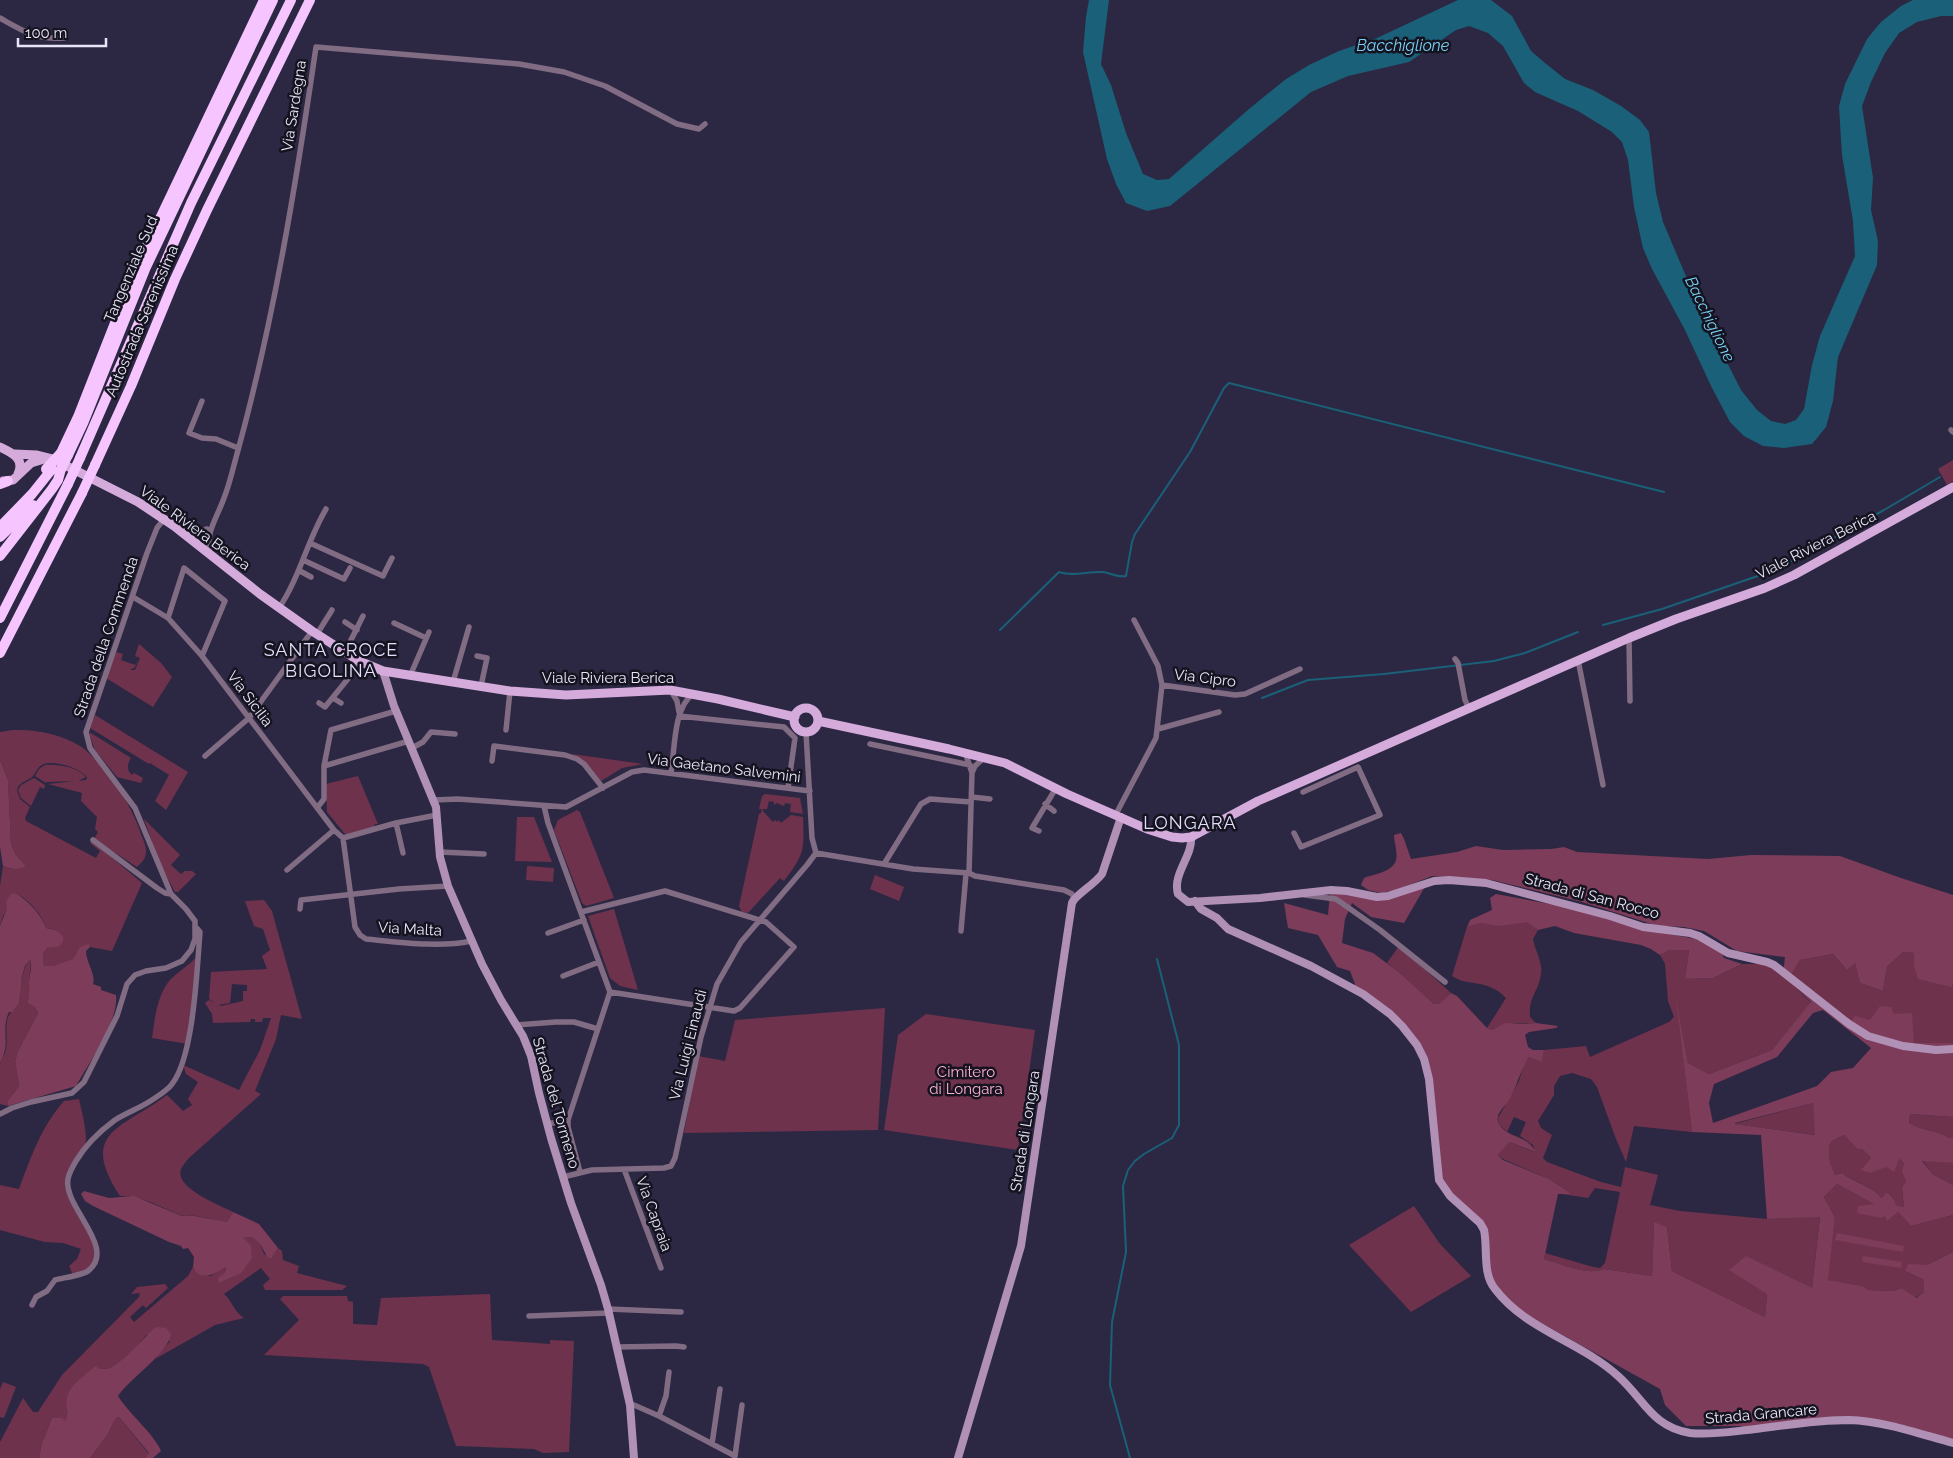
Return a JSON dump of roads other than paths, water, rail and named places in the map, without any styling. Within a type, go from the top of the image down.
[{"type":"highway","name":"Tangenziale Sud","points":[[65,454],[137,267],[264,0]]},
{"type":"highway","name":"Tangenziale Sud","points":[[0,526],[32,494],[52,466],[65,454],[84,421],[146,267],[273,0]]},
{"type":"highway","name":"Autostrada Serenissima","points":[[0,618],[68,484],[191,203],[291,0]]},
{"type":"highway","name":"Autostrada Serenissima","points":[[0,653],[82,493],[203,218],[310,0]]},
{"type":"highway","points":[[0,516],[14,506],[65,454]]},
{"type":"highway","name":"Tangenziale Sud","points":[[0,537],[35,502],[52,466]]},
{"type":"highway","points":[[0,556],[58,480],[52,466]]},
{"type":"main road","name":"Viale Riviera Berica","points":[[0,447],[12,453]]},
{"type":"main road","name":"Viale Riviera Berica","points":[[0,452],[37,455],[52,466],[122,493],[164,519],[314,633],[359,660],[383,671],[510,691],[566,695],[670,690],[795,717],[802,709],[810,709],[816,714],[818,721],[965,752],[1005,763],[1056,788],[1158,833],[1182,838],[1191,837],[1241,809],[1356,763],[1469,708],[1629,638],[1676,619],[1765,588],[1794,575],[1953,487]]},
{"type":"main road","points":[[6,481],[21,464],[12,453]]},
{"type":"main road","points":[[6,481],[31,463],[52,466]]},
{"type":"main road","points":[[795,717],[797,728],[806,732],[814,728],[818,721]]},
{"type":"street","points":[[0,18],[32,36],[64,38]]},
{"type":"street","name":"Via Sardegna","points":[[210,555],[209,540],[212,524],[225,496],[271,313],[300,153],[316,47],[519,64],[564,72],[606,86],[677,124],[699,129],[705,124]]},
{"type":"street","points":[[202,401],[189,433],[202,438],[216,439],[238,448]]},
{"type":"street","points":[[279,608],[300,571],[310,543],[326,509]]},
{"type":"street","name":"Strada della Commenda","points":[[164,519],[158,528],[148,553],[86,732],[90,748],[135,808],[171,894],[195,920],[195,926]]},
{"type":"street","name":"Via Sardegna","points":[[199,546],[206,529],[212,524]]},
{"type":"street","points":[[179,531],[194,533],[206,529]]},
{"type":"street","points":[[199,546],[209,540]]},
{"type":"street","points":[[310,543],[383,576],[392,558]]},
{"type":"street","points":[[303,560],[344,579],[350,568]]},
{"type":"street","points":[[168,618],[184,568],[225,601],[202,656]]},
{"type":"street","points":[[300,571],[311,577]]},
{"type":"street","name":"Via Sicilia","points":[[133,597],[168,618],[202,656],[334,830],[343,838]]},
{"type":"street","points":[[205,756],[249,718],[332,610]]},
{"type":"street","points":[[345,652],[363,616]]},
{"type":"street","name":"Via Cipro","points":[[1119,815],[1158,730],[1162,685],[1158,666],[1134,620]]},
{"type":"street","points":[[345,622],[357,630]]},
{"type":"street","points":[[394,623],[426,638]]},
{"type":"street","points":[[453,682],[469,627]]},
{"type":"street","points":[[410,676],[429,632]]},
{"type":"street","points":[[1629,638],[1630,701]]},
{"type":"street","points":[[477,656],[487,658],[481,686]]},
{"type":"street","points":[[319,703],[325,707],[349,681],[359,660]]},
{"type":"street","points":[[1578,660],[1603,785]]},
{"type":"street","points":[[1456,661],[1465,700],[1469,708]]},
{"type":"street","name":"Via Cipro","points":[[1162,685],[1235,695],[1245,694],[1258,690],[1300,669]]},
{"type":"street","name":"Strada del Tormeno","points":[[383,671],[396,711],[434,800],[440,852],[448,886],[471,941],[531,1056],[547,1124],[563,1177],[601,1285],[608,1311],[630,1405],[634,1458]]},
{"type":"street","points":[[670,690],[677,701],[679,714]]},
{"type":"street","points":[[506,730],[510,691]]},
{"type":"street","points":[[671,773],[679,714],[684,701],[693,694]]},
{"type":"street","points":[[333,698],[341,703]]},
{"type":"street","points":[[317,808],[324,799],[324,766],[333,728],[396,711]]},
{"type":"street","points":[[1158,730],[1219,712]]},
{"type":"street","points":[[679,714],[784,727],[795,738],[788,788]]},
{"type":"street","points":[[324,766],[423,742],[431,732],[455,734]]},
{"type":"street","points":[[806,732],[812,838],[816,852],[913,869],[968,873],[975,876],[1064,890],[1072,894],[1074,899],[1096,882],[1102,874],[1119,815]]},
{"type":"street","points":[[870,744],[970,765]]},
{"type":"street","points":[[492,761],[494,746],[570,756],[584,764],[603,788]]},
{"type":"street","points":[[960,932],[968,873],[972,800],[972,773],[965,752]]},
{"type":"street","points":[[972,773],[975,766],[985,757]]},
{"type":"street","points":[[1294,833],[1301,847],[1380,815],[1356,763]]},
{"type":"street","name":"Viale Riviera Berica","points":[[1302,792],[1356,763]]},
{"type":"street","name":"Via Gaetano Salvemini","points":[[434,800],[458,799],[566,807],[632,772],[644,770],[810,791]]},
{"type":"street","points":[[1039,831],[1032,828],[1056,788]]},
{"type":"street","points":[[884,864],[921,804],[925,801],[930,798],[990,799]]},
{"type":"street","points":[[1045,804],[1054,811]]},
{"type":"street","points":[[544,806],[548,823],[610,992],[568,1120],[580,1172]]},
{"type":"street","points":[[343,838],[396,823],[437,815]]},
{"type":"street","points":[[396,823],[403,853]]},
{"type":"street","points":[[287,870],[334,830]]},
{"type":"street","points":[[1191,837],[1192,844],[1177,880],[1176,889],[1178,894],[1188,902],[1195,901]]},
{"type":"street","name":"Via Malta","points":[[343,838],[355,927],[360,935],[366,939],[453,944],[471,941]]},
{"type":"street","name":"Strada della Commenda","points":[[93,840],[157,888],[171,894]]},
{"type":"street","points":[[440,852],[484,854]]},
{"type":"street","name":"Via Luigi Einaudi","points":[[563,1177],[592,1170],[664,1168],[674,1163],[701,1037],[717,984],[741,942],[808,865],[816,852]]},
{"type":"street","name":"Strada di San Rocco","points":[[1195,901],[1260,898],[1331,890],[1377,897],[1388,896],[1421,884],[1450,880],[1486,884],[1610,916],[1643,927],[1699,936],[1728,953],[1774,965],[1849,1024],[1868,1036],[1903,1046],[1936,1050],[1953,1049]]},
{"type":"street","points":[[300,909],[302,900],[399,889],[448,886]]},
{"type":"street","points":[[581,912],[665,891],[766,922],[794,947],[738,1010],[731,1012],[610,992]]},
{"type":"street","points":[[1298,894],[1336,899],[1380,930],[1445,982]]},
{"type":"street","name":"Strada di Longara","points":[[958,1458],[1021,1246],[1074,899]]},
{"type":"street","name":"Strada Grancare","points":[[1195,901],[1201,909],[1217,918],[1228,929],[1311,966],[1364,994],[1402,1026],[1417,1045],[1424,1059],[1429,1080],[1439,1180],[1450,1196],[1484,1230],[1489,1278],[1494,1288],[1506,1302],[1523,1316],[1591,1356],[1618,1375],[1650,1413],[1663,1424],[1675,1430],[1692,1433],[1724,1433],[1813,1422],[1849,1420],[1900,1429],[1953,1443]]},
{"type":"street","points":[[548,933],[584,920]]},
{"type":"street","points":[[0,1114],[18,1106],[72,1093],[78,1089],[84,1082],[117,1016],[127,984],[135,975],[166,968],[182,961],[191,950],[195,938],[195,926]]},
{"type":"street","points":[[32,1306],[36,1297],[47,1291],[55,1280],[86,1273],[96,1262],[98,1254],[94,1243],[69,1190],[68,1179],[75,1162],[85,1147],[115,1121],[150,1101],[172,1084],[184,1060],[191,1023],[200,932],[195,926]]},
{"type":"street","points":[[563,976],[599,962]]},
{"type":"street","points":[[516,1026],[574,1022],[598,1029]]},
{"type":"street","points":[[547,1124],[568,1120]]},
{"type":"street","name":"Via Capraia","points":[[624,1169],[661,1268]]},
{"type":"street","points":[[529,1316],[608,1311],[681,1312]]},
{"type":"street","points":[[616,1348],[684,1347]]},
{"type":"street","points":[[659,1416],[666,1396],[670,1372]]},
{"type":"street","points":[[712,1444],[720,1389]]},
{"type":"street","points":[[630,1405],[659,1416],[735,1456],[742,1405]]},
{"type":"water","name":"Bacchiglione","points":[[1089,0],[1109,0],[1101,64],[1111,85],[1126,133],[1143,174],[1157,180],[1169,179],[1249,109],[1286,79],[1309,65],[1339,51],[1377,38],[1458,0],[1491,0],[1512,16],[1531,51],[1545,63],[1565,79],[1593,90],[1621,106],[1640,120],[1649,132],[1656,193],[1663,222],[1699,307],[1741,390],[1757,410],[1771,421],[1785,424],[1796,420],[1804,409],[1812,365],[1820,336],[1855,256],[1853,221],[1842,155],[1839,106],[1845,84],[1867,39],[1881,22],[1901,6],[1913,0],[1953,0],[1953,16],[1941,16],[1917,22],[1899,33],[1885,53],[1871,82],[1862,106],[1873,178],[1871,210],[1878,241],[1877,265],[1838,357],[1833,401],[1826,427],[1812,444],[1784,448],[1763,446],[1744,436],[1730,422],[1712,388],[1643,248],[1634,207],[1628,160],[1622,142],[1612,132],[1578,111],[1535,92],[1524,83],[1503,46],[1488,33],[1469,26],[1456,30],[1409,62],[1348,76],[1311,92],[1170,206],[1147,211],[1126,203],[1116,184],[1107,159],[1083,52]]},
{"type":"waterway","points":[[1000,630],[1059,572],[1070,574],[1103,572],[1117,576],[1126,576],[1135,534],[1190,452],[1224,388],[1229,383],[1664,492]]},
{"type":"waterway","points":[[1603,625],[1662,609],[1775,570],[1940,477]]},
{"type":"waterway","points":[[1262,698],[1308,680],[1384,674],[1494,661],[1525,653],[1578,632]]},
{"type":"waterway","points":[[1130,1458],[1110,1385],[1112,1322],[1126,1252],[1123,1186],[1128,1170],[1135,1161],[1172,1138],[1179,1125],[1179,1045],[1157,959]]},
{"type":"district","name":"SANTA CROCE BIGOLINA","points":[[331,660]]},
{"type":"district","name":"LONGARA","points":[[1190,822]]},
{"type":"park label","name":"Cimitero di Longara","points":[[966,1080]]}]
